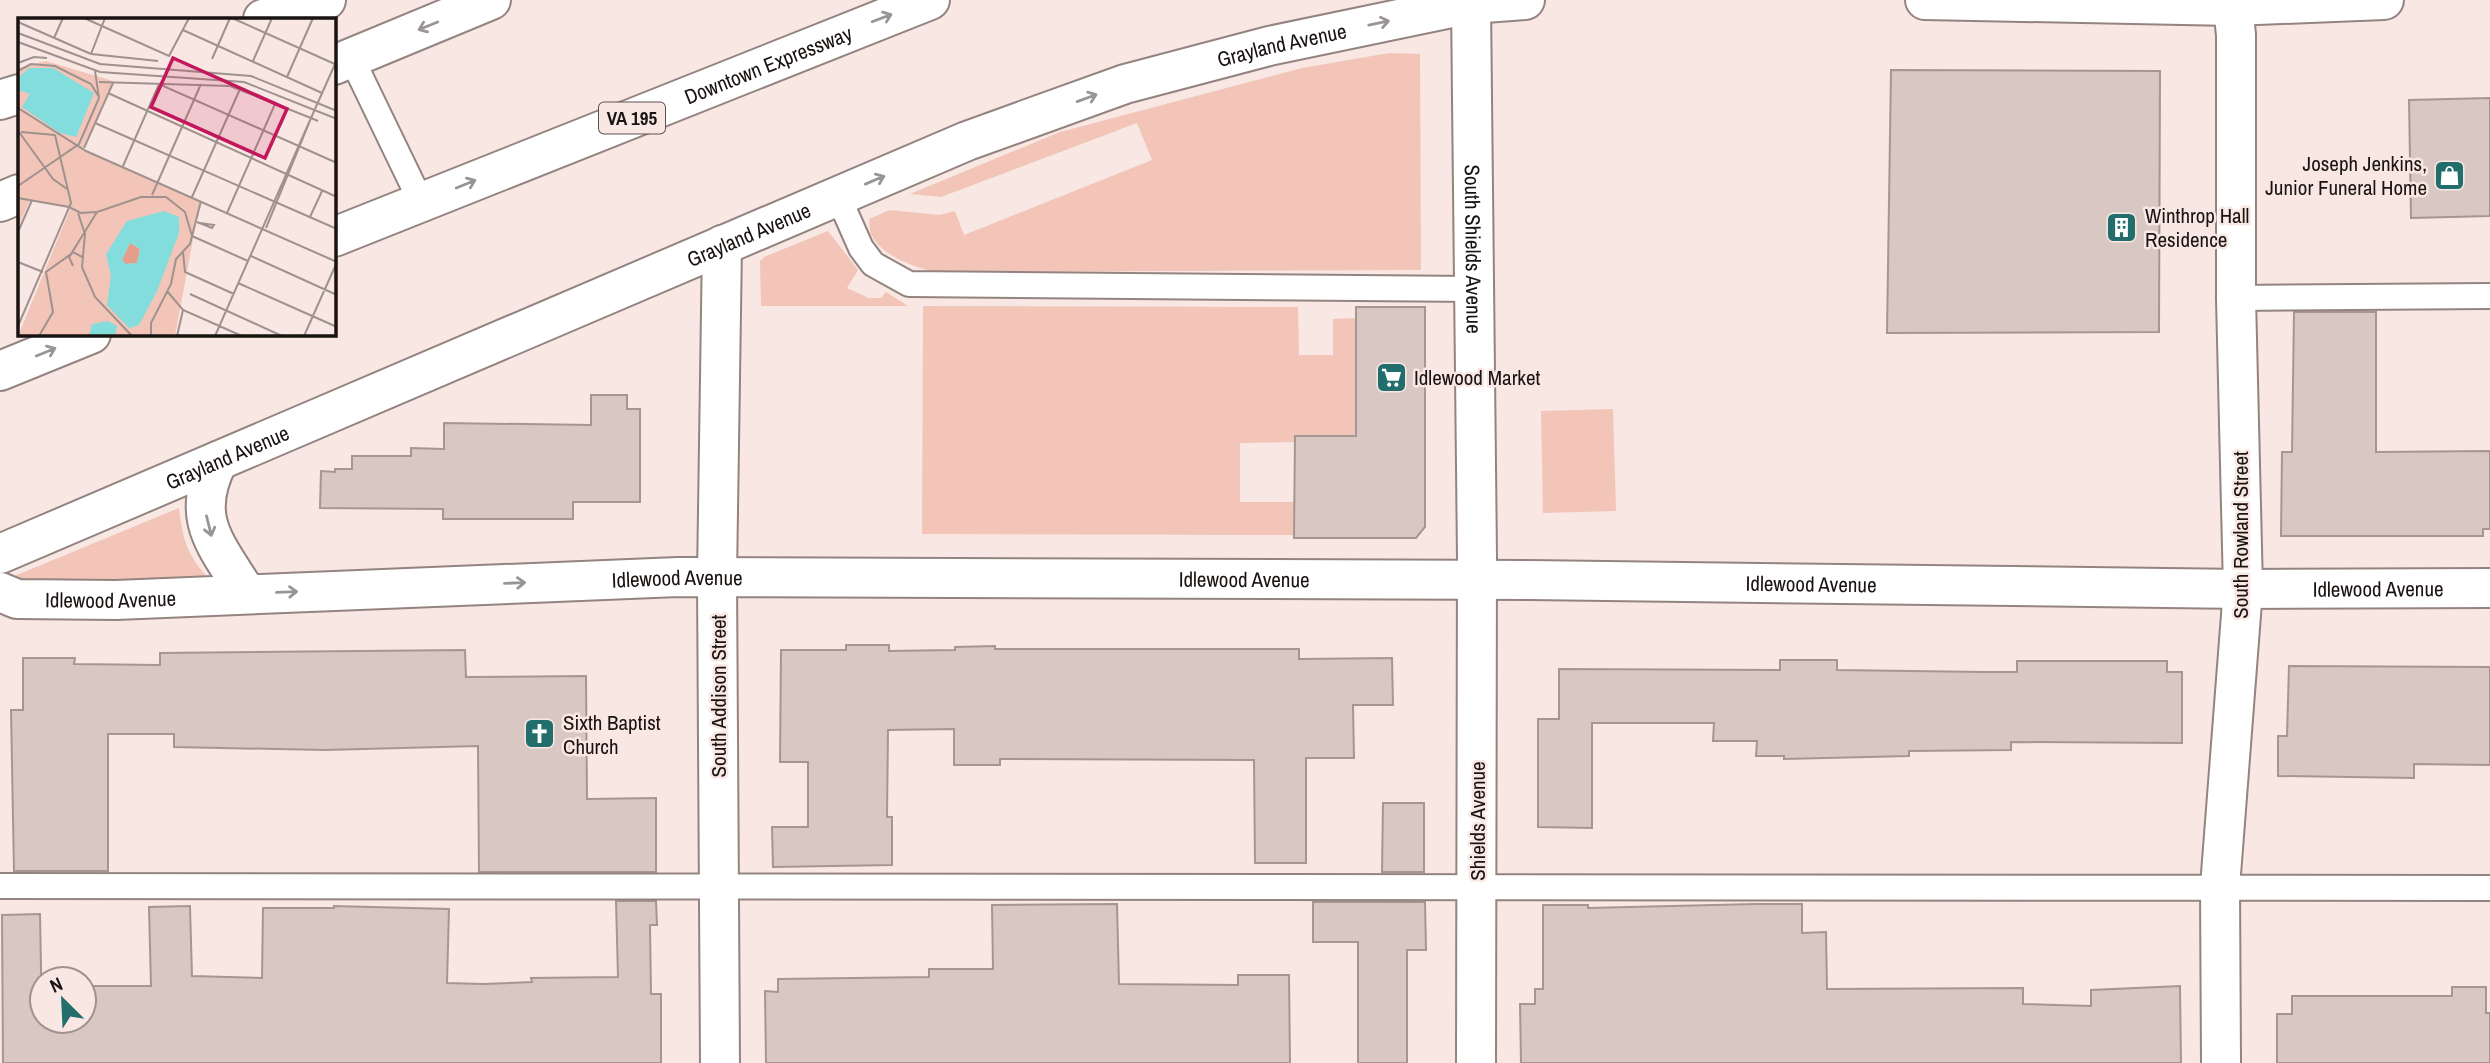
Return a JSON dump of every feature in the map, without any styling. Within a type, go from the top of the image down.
[{"type":"main road","points":[[266,18],[326,0]]},
{"type":"main road","points":[[343,61],[491,0]]},
{"type":"main road","name":"Downtown Expressway","points":[[336,236],[930,0]]},
{"type":"main road","name":"Grayland Avenue","points":[[0,554],[967,141],[1125,84],[1269,46],[1471,4],[1525,0]]},
{"type":"main road","points":[[1925,0],[2234,6],[2384,0]]},
{"type":"main road","name":"South Shields Avenue","points":[[1471,4],[1477,580]]},
{"type":"main road","name":"South Rowland Street","points":[[2221,1063],[2220,887],[2243,589],[2236,298],[2234,6]]},
{"type":"main road","points":[[0,100],[18,94]]},
{"type":"main road","points":[[0,202],[18,194]]},
{"type":"main road","name":"South Addison Street","points":[[720,1063],[717,577],[722,245]]},
{"type":"main road","points":[[0,371],[86,336]]},
{"type":"main road","points":[[218,461],[207,484],[206,520],[212,538],[246,593]]},
{"type":"main road","name":"Idlewood Avenue","points":[[0,592],[17,599],[116,600],[717,577],[1477,580],[2243,589],[2490,588]]},
{"type":"main road","name":"Shields Avenue","points":[[1476,1063],[1477,580]]},
{"type":"lane","points":[[343,61],[421,202]]},
{"type":"lane","points":[[838,196],[861,248],[873,264],[909,284],[1475,289]]},
{"type":"lane","points":[[2236,298],[2490,296]]},
{"type":"lane","points":[[0,886],[2490,888]]},
{"type":"shaded area","points":[[1389,53],[1420,54],[1421,270],[934,272],[908,264],[891,255],[871,234],[869,219],[890,210],[939,215],[955,211],[964,235],[1152,160],[1137,123],[941,197],[910,194],[1060,132],[1302,68]]},
{"type":"shaded area","points":[[828,231],[858,270],[847,288],[869,298],[881,298],[886,292],[908,306],[761,306],[760,261]]},
{"type":"shaded area","points":[[923,306],[1298,307],[1299,355],[1333,355],[1333,319],[1356,318],[1356,436],[1295,436],[1295,442],[1240,443],[1240,502],[1295,502],[1294,535],[922,534]]},
{"type":"shaded area","points":[[1613,409],[1616,511],[1543,513],[1541,411]]},
{"type":"shaded area","points":[[179,508],[188,550],[213,584],[0,582]]},
{"type":"building","name":"Winthrop Hall Residence","points":[[1891,70],[2160,71],[2159,332],[1887,333]]},
{"type":"building","name":"Joseph Jenkins, Junior Funeral Home","points":[[2490,98],[2490,216],[2411,218],[2409,100]]},
{"type":"building","name":"Idlewood Market","points":[[1356,307],[1425,307],[1425,527],[1416,538],[1294,538],[1295,436],[1356,436]]},
{"type":"building","points":[[2294,312],[2376,312],[2376,452],[2490,451],[2490,529],[2483,529],[2483,536],[2281,536],[2282,452],[2292,452]]},
{"type":"building","points":[[591,395],[627,395],[627,409],[640,409],[640,502],[573,502],[573,519],[443,519],[443,509],[320,508],[321,471],[352,469],[352,456],[411,456],[411,448],[444,449],[444,423],[591,425]]},
{"type":"building","points":[[846,645],[889,645],[889,651],[955,650],[955,647],[995,646],[995,649],[1299,649],[1299,659],[1392,658],[1393,705],[1353,705],[1354,758],[1306,758],[1306,863],[1255,863],[1254,760],[1000,759],[1000,765],[954,765],[954,729],[888,730],[887,817],[892,817],[892,865],[773,867],[772,827],[808,827],[808,762],[780,762],[781,650],[846,650]]},
{"type":"building","points":[[465,650],[466,677],[586,676],[587,799],[656,798],[656,872],[479,872],[478,746],[325,750],[174,747],[174,734],[108,734],[108,871],[14,871],[11,710],[23,710],[23,658],[75,658],[74,664],[160,665],[160,653]]},
{"type":"building","points":[[1780,660],[1837,660],[1837,670],[1984,672],[2017,672],[2017,661],[2167,661],[2167,672],[2182,672],[2182,743],[2011,742],[2011,750],[1909,751],[1909,756],[1784,759],[1784,756],[1756,756],[1757,741],[1713,741],[1714,723],[1592,723],[1592,828],[1538,827],[1538,719],[1559,719],[1559,669],[1780,670]]},
{"type":"building","points":[[2289,666],[2490,667],[2490,765],[2414,764],[2414,778],[2278,776],[2278,736],[2287,736]]},
{"type":"building","points":[[1383,803],[1424,803],[1424,872],[1382,872]]},
{"type":"building","points":[[616,901],[656,901],[657,925],[650,925],[651,994],[661,994],[661,1063],[3,1063],[2,915],[40,914],[41,965],[28,965],[28,1035],[98,1035],[98,986],[151,986],[149,907],[190,906],[192,976],[262,978],[263,908],[334,906],[449,909],[447,983],[483,984],[532,982],[531,978],[618,977]]},
{"type":"building","points":[[1313,902],[1425,902],[1426,950],[1407,950],[1407,1063],[1358,1063],[1358,942],[1313,942]]},
{"type":"building","points":[[1117,904],[1119,984],[1238,985],[1238,975],[1289,975],[1290,1063],[766,1063],[765,991],[778,992],[778,979],[929,977],[929,969],[993,969],[992,905]]},
{"type":"building","points":[[1802,904],[1802,933],[1826,932],[1827,989],[2023,988],[2023,1004],[2091,1006],[2091,990],[2180,986],[2181,1063],[1521,1063],[1520,1004],[1535,1004],[1535,989],[1543,989],[1543,905],[1588,905],[1588,908]]},
{"type":"building","points":[[2452,987],[2486,987],[2486,1013],[2490,1013],[2490,1063],[2277,1063],[2277,1014],[2292,1014],[2292,996],[2452,996]]},
{"type":"place","name":"Joseph Jenkins, Junior Funeral Home","points":[[2450,175]]},
{"type":"place","name":"Winthrop Hall Residence","points":[[2122,227]]},
{"type":"place","name":"Idlewood Market","points":[[1391,377]]},
{"type":"place","name":"Sixth Baptist Church","points":[[540,734]]}]
